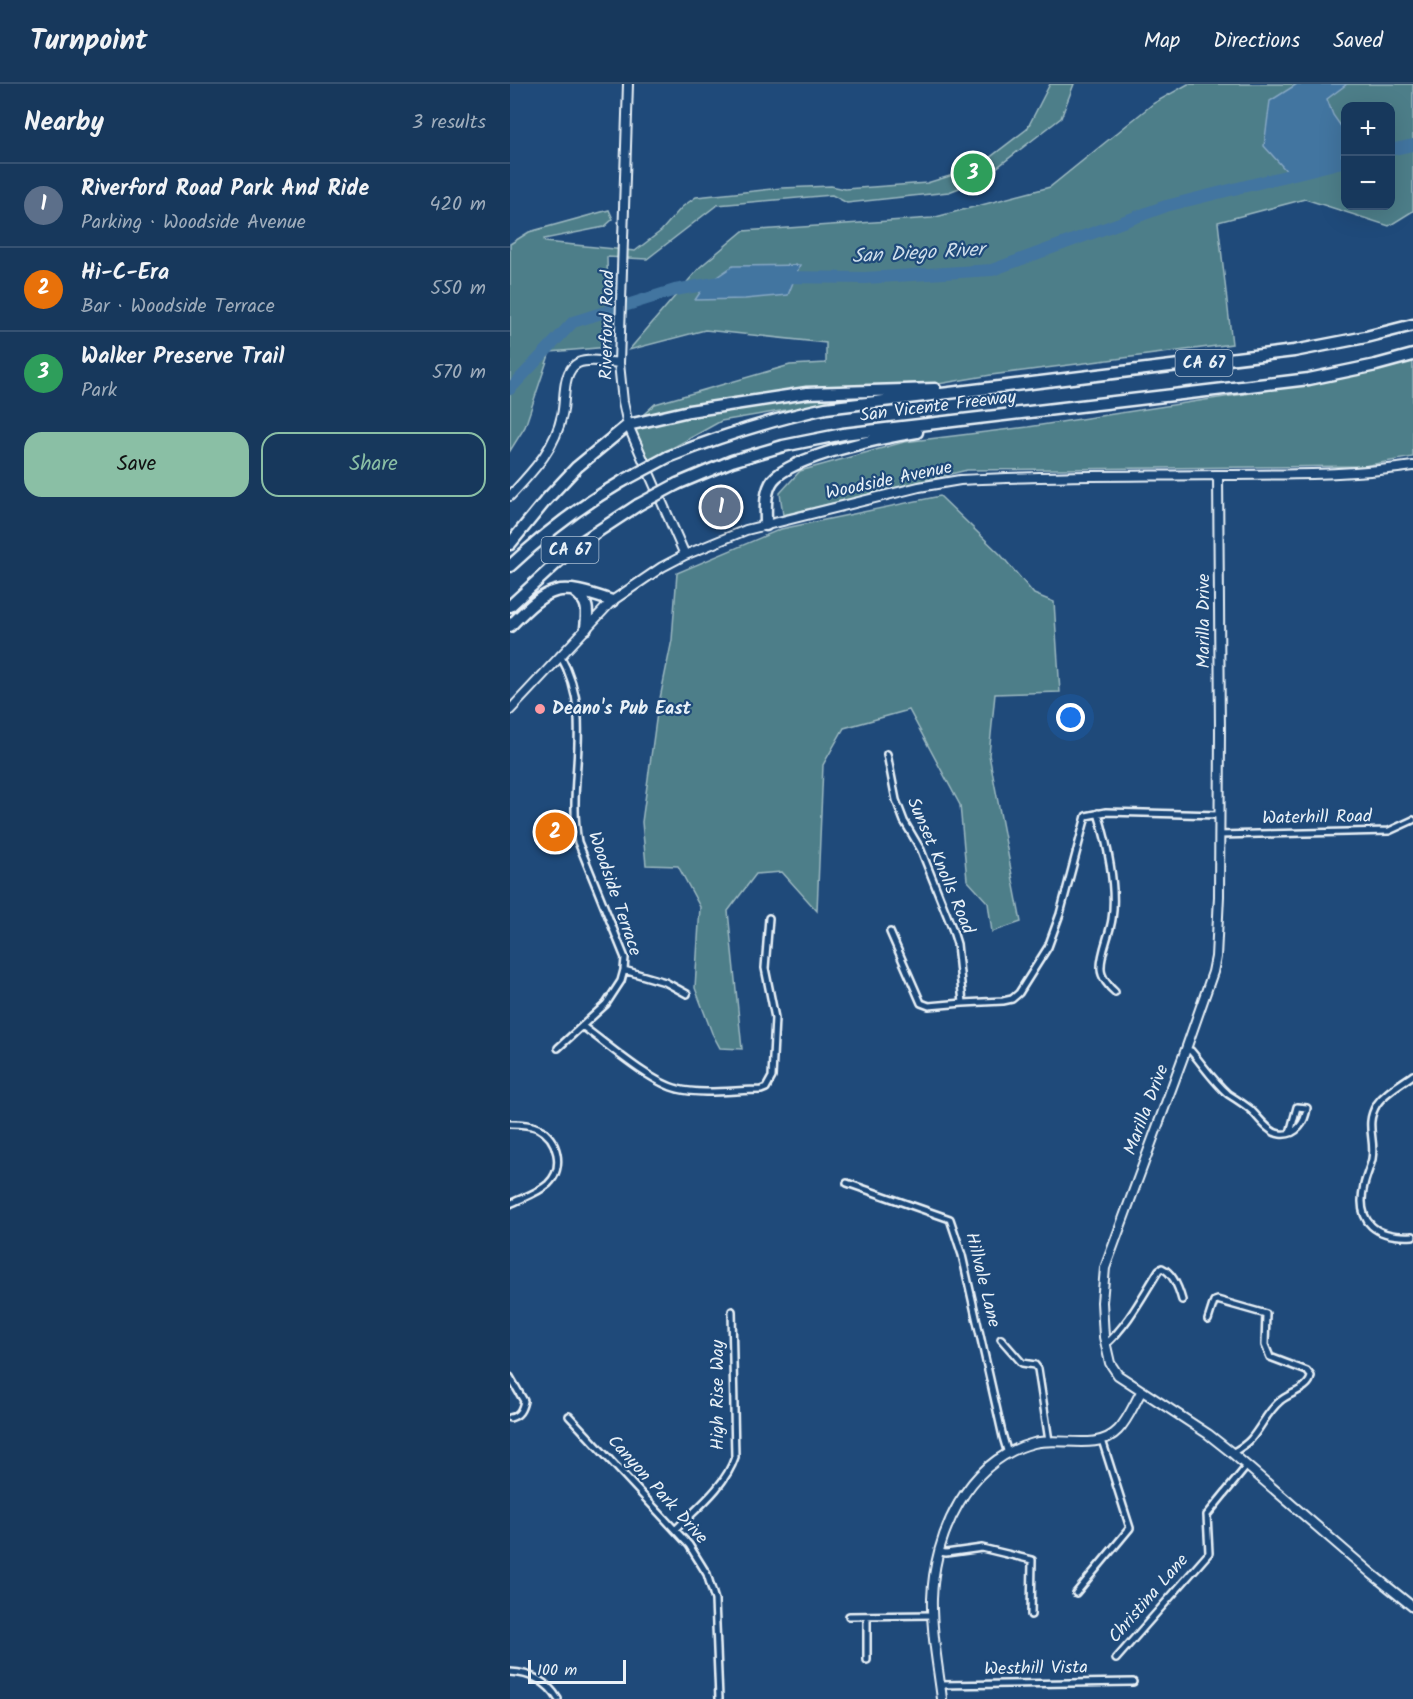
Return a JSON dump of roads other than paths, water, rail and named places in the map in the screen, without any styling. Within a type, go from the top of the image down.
[{"type":"highway","name":"San Vicente Freeway","points":[[510,566],[592,499],[623,481],[668,457],[724,434],[779,418],[826,408],[1294,351],[1366,338],[1413,325]]},
{"type":"highway","name":"San Vicente Freeway","points":[[510,606],[574,547],[638,505],[677,484],[732,461],[783,446],[843,434],[1309,379],[1413,355]]},
{"type":"highway","points":[[510,544],[577,467],[628,425],[722,406],[807,393],[993,388]]},
{"type":"highway","points":[[766,525],[767,493],[772,481],[779,474],[794,466],[864,443],[1044,411]]},
{"type":"highway","points":[[571,589],[582,596],[588,605],[586,628]]},
{"type":"highway","points":[[510,626],[532,603],[546,594],[571,589],[612,601]]},
{"type":"street","name":"Riverford Road","points":[[628,84],[620,347],[623,402],[628,425],[685,555]]},
{"type":"street","points":[[510,496],[537,466],[555,439],[563,412],[567,374],[577,363],[594,361],[620,363]]},
{"type":"street","name":"Woodside Avenue","points":[[510,710],[612,601],[662,567],[706,544],[746,530],[919,487],[960,480],[1218,475],[1295,476],[1364,473],[1413,466]]},
{"type":"street","name":"Marilla Drive","points":[[1218,475],[1219,896],[1216,957],[1186,1049],[1105,1268],[1101,1302],[1105,1345],[1112,1368],[1123,1379],[1180,1415],[1232,1453],[1413,1607]]},
{"type":"street","name":"Woodside Terrace","points":[[558,1048],[606,1004],[621,981],[625,958],[578,840],[574,823],[580,730],[574,692],[568,670],[560,656]]},
{"type":"street","name":"Sunset Knolls Road","points":[[887,754],[896,800],[904,821],[921,850],[957,944],[963,1003]]},
{"type":"street","points":[[1098,813],[1107,845],[1113,899],[1113,916],[1101,970],[1108,986],[1115,992]]},
{"type":"street","points":[[890,932],[921,1004],[929,1006],[1012,999],[1019,993],[1048,947],[1060,914],[1086,816],[1098,813],[1219,815]]},
{"type":"street","name":"Waterhill Road","points":[[1219,835],[1389,831],[1413,820]]},
{"type":"street","points":[[582,1026],[652,1077],[672,1087],[690,1091],[761,1090],[766,1088],[772,1077],[775,1018],[765,968],[769,918]]},
{"type":"street","points":[[624,970],[665,982],[687,994]]},
{"type":"street","points":[[1186,1049],[1191,1051],[1227,1093],[1250,1109],[1272,1131],[1281,1135],[1290,1133],[1297,1131],[1304,1121],[1307,1108],[1297,1107],[1290,1133]]},
{"type":"street","points":[[1413,1075],[1384,1096],[1374,1111],[1370,1127],[1372,1157],[1363,1187],[1362,1202],[1365,1219],[1375,1230],[1387,1234],[1413,1236]]},
{"type":"street","points":[[510,1124],[535,1126],[545,1132],[553,1141],[558,1161],[549,1184],[510,1204]]},
{"type":"street","name":"Hillvale Lane","points":[[847,1183],[950,1219],[962,1255],[1008,1454]]},
{"type":"street","points":[[1105,1345],[1133,1311],[1162,1268],[1168,1271],[1179,1289],[1182,1300]]},
{"type":"street","points":[[1208,1320],[1216,1300],[1266,1314],[1265,1345],[1270,1357],[1307,1371],[1311,1376],[1310,1382],[1272,1407],[1251,1439],[1232,1453]]},
{"type":"street","name":"High Rise Way","points":[[675,1530],[721,1483],[735,1457],[732,1311]]},
{"type":"street","points":[[1002,1339],[1022,1363],[1035,1365],[1038,1369],[1049,1440]]},
{"type":"street","points":[[510,1377],[524,1401],[522,1411],[510,1418]]},
{"type":"street","points":[[942,1699],[933,1615],[933,1582],[939,1552],[951,1518],[964,1493],[981,1474],[1008,1454],[1027,1445],[1049,1440],[1088,1442],[1112,1436],[1121,1426],[1141,1392]]},
{"type":"street","name":"Canyon Park Drive","points":[[569,1416],[675,1530],[699,1559],[707,1574],[713,1591],[719,1699]]},
{"type":"street","points":[[1076,1593],[1130,1528],[1102,1440]]},
{"type":"street","name":"Christina Lane","points":[[1116,1659],[1209,1553],[1207,1515],[1247,1466]]},
{"type":"street","points":[[939,1552],[982,1548],[1032,1560],[1031,1615]]},
{"type":"street","points":[[849,1616],[933,1615]]},
{"type":"street","points":[[867,1616],[867,1660]]},
{"type":"street","points":[[510,1672],[540,1679],[552,1688],[558,1699]]},
{"type":"street","name":"Westhill Vista","points":[[940,1685],[1133,1682]]},
{"type":"water","points":[[1297,84],[1347,84],[1327,99],[1333,115],[1341,126],[1340,163],[1290,175],[1264,146],[1270,101]]},
{"type":"water","points":[[800,265],[788,295],[695,300],[705,285],[733,266]]},
{"type":"waterway","name":"San Diego River","points":[[1395,149],[1413,145]]},
{"type":"waterway","name":"San Diego River","points":[[779,277],[865,278],[992,270],[1166,206],[1341,162]]},
{"type":"waterway","name":"San Diego River","points":[[510,389],[573,322],[675,290],[720,282]]},
{"type":"place","name":"Walker Preserve Trail","points":[[973,173]]},
{"type":"place","name":"Riverford Road Park And Ride","points":[[721,507]]},
{"type":"place","name":"Deano's Pub East","points":[[540,709]]},
{"type":"place","name":"Hi-C-Era","points":[[555,832]]}]
